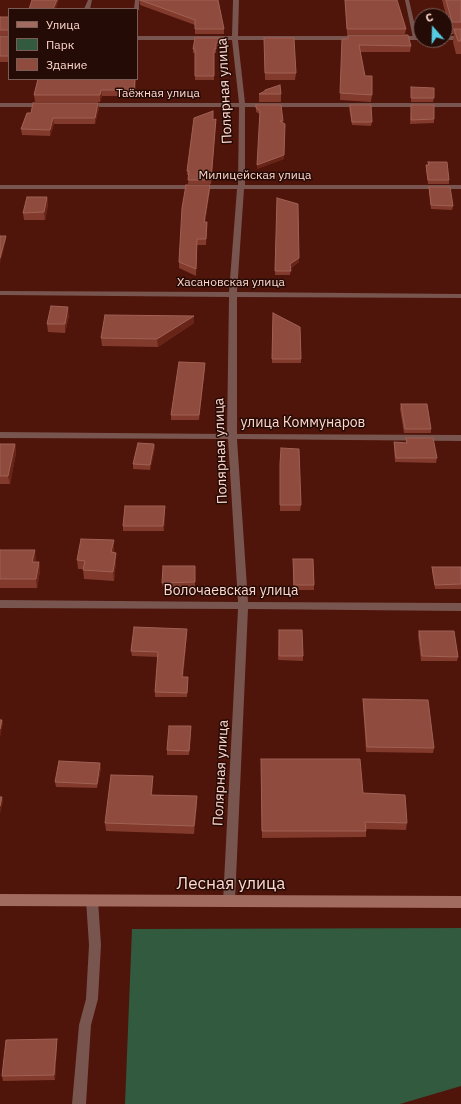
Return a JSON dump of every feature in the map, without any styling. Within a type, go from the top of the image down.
[{"type":"street","name":"Полярная улица","points":[[229,901],[243,605],[232,436],[234,295],[241,187],[242,105],[235,38],[236,0]]},
{"type":"street","points":[[138,38],[369,38]]},
{"type":"street","points":[[384,38],[413,38]]},
{"type":"street","points":[[0,105],[55,105]]},
{"type":"street","name":"Таёжная улица","points":[[78,105],[461,105]]},
{"type":"street","name":"Милицейская улица","points":[[0,187],[461,187]]},
{"type":"street","name":"Хасановская улица","points":[[0,293],[461,296]]},
{"type":"street","name":"улица Коммунаров","points":[[0,435],[461,438]]},
{"type":"street","name":"Волочаевская улица","points":[[0,604],[461,607]]},
{"type":"street","name":"Лесная улица","points":[[0,900],[461,902]]},
{"type":"lane","points":[[407,0],[413,21]]},
{"type":"lane","points":[[79,1104],[81,1061],[85,1025],[92,999],[95,945],[92,900]]},
{"type":"green space","points":[[461,928],[461,1086],[400,1104],[125,1104],[132,929]]},
{"type":"building","points":[[32,0],[57,0],[53,8],[29,8]]},
{"type":"building","points":[[140,0],[218,0],[224,29],[195,29],[195,20]]},
{"type":"building","points":[[345,0],[397,0],[406,29],[347,29]]},
{"type":"building","points":[[446,0],[461,0],[461,22],[453,22],[453,8],[448,8]]},
{"type":"building","points":[[0,17],[8,17],[8,30],[0,30]]},
{"type":"building","points":[[454,29],[461,29],[461,41],[458,41]]},
{"type":"building","points":[[348,35],[408,35],[411,46],[359,45],[365,76],[372,76],[372,95],[340,93],[342,39],[348,39]]},
{"type":"building","points":[[0,36],[8,36],[8,56],[0,56]]},
{"type":"building","points":[[195,38],[225,38],[224,40],[216,43],[216,49],[214,49],[214,76],[195,76],[195,49],[193,49]]},
{"type":"building","points":[[264,38],[294,38],[296,73],[265,73]]},
{"type":"building","points":[[38,80],[135,80],[134,90],[101,90],[100,95],[34,95]]},
{"type":"building","points":[[280,85],[281,94],[259,94],[265,90]]},
{"type":"building","points":[[411,87],[434,88],[434,98],[411,98]]},
{"type":"building","points":[[33,103],[98,103],[95,118],[53,118],[50,130],[21,129],[27,113],[31,113]]},
{"type":"building","points":[[256,105],[281,105],[283,121],[280,121],[285,124],[284,155],[257,165],[260,111],[256,108]]},
{"type":"building","points":[[350,105],[371,105],[372,122],[352,122]]},
{"type":"building","points":[[411,105],[434,105],[434,119],[411,120]]},
{"type":"building","points":[[213,111],[213,120],[216,119],[211,180],[188,180],[189,171],[187,171],[194,118]]},
{"type":"building","points":[[428,162],[447,162],[449,180],[428,180],[426,165],[429,165]]},
{"type":"building","points":[[186,185],[210,185],[204,222],[207,222],[206,239],[197,239],[196,269],[179,262],[182,208]]},
{"type":"building","points":[[429,187],[450,187],[453,206],[431,205]]},
{"type":"building","points":[[27,197],[47,197],[44,212],[23,213]]},
{"type":"building","points":[[277,198],[298,204],[299,258],[290,264],[291,271],[275,271]]},
{"type":"building","points":[[0,236],[6,236],[0,258]]},
{"type":"building","points":[[51,306],[68,307],[65,324],[47,324]]},
{"type":"building","points":[[273,313],[300,327],[301,359],[272,359]]},
{"type":"building","points":[[105,315],[194,316],[157,339],[101,338]]},
{"type":"building","points":[[179,362],[205,363],[199,415],[171,415]]},
{"type":"building","points":[[401,404],[427,404],[431,429],[405,429]]},
{"type":"building","points":[[406,438],[433,438],[437,458],[396,458],[394,442],[407,443]]},
{"type":"building","points":[[138,443],[154,444],[150,465],[133,464]]},
{"type":"building","points":[[0,444],[15,444],[8,476],[0,476]]},
{"type":"building","points":[[281,448],[299,449],[301,505],[280,505]]},
{"type":"building","points":[[125,506],[165,506],[163,526],[123,526]]},
{"type":"building","points":[[81,539],[114,540],[111,552],[116,553],[113,572],[83,570],[85,561],[77,560]]},
{"type":"building","points":[[0,550],[35,550],[32,562],[39,562],[36,579],[0,579]]},
{"type":"building","points":[[293,559],[313,559],[314,585],[294,585]]},
{"type":"building","points":[[163,566],[195,566],[195,582],[162,583]]},
{"type":"building","points":[[432,567],[461,567],[461,584],[435,585]]},
{"type":"building","points":[[134,627],[187,629],[182,677],[188,677],[187,693],[155,692],[158,652],[131,651]]},
{"type":"building","points":[[279,630],[302,630],[303,656],[279,656]]},
{"type":"building","points":[[419,631],[454,631],[458,657],[422,656]]},
{"type":"building","points":[[363,699],[428,700],[434,748],[367,747]]},
{"type":"building","points":[[169,726],[191,726],[189,751],[167,750]]},
{"type":"building","points":[[261,759],[360,759],[363,793],[405,795],[407,823],[365,822],[366,831],[262,831]]},
{"type":"building","points":[[59,761],[100,763],[97,784],[55,782]]},
{"type":"building","points":[[111,775],[153,776],[151,795],[197,796],[194,826],[105,823]]},
{"type":"building","points":[[57,1039],[54,1075],[2,1076],[6,1040]]}]
